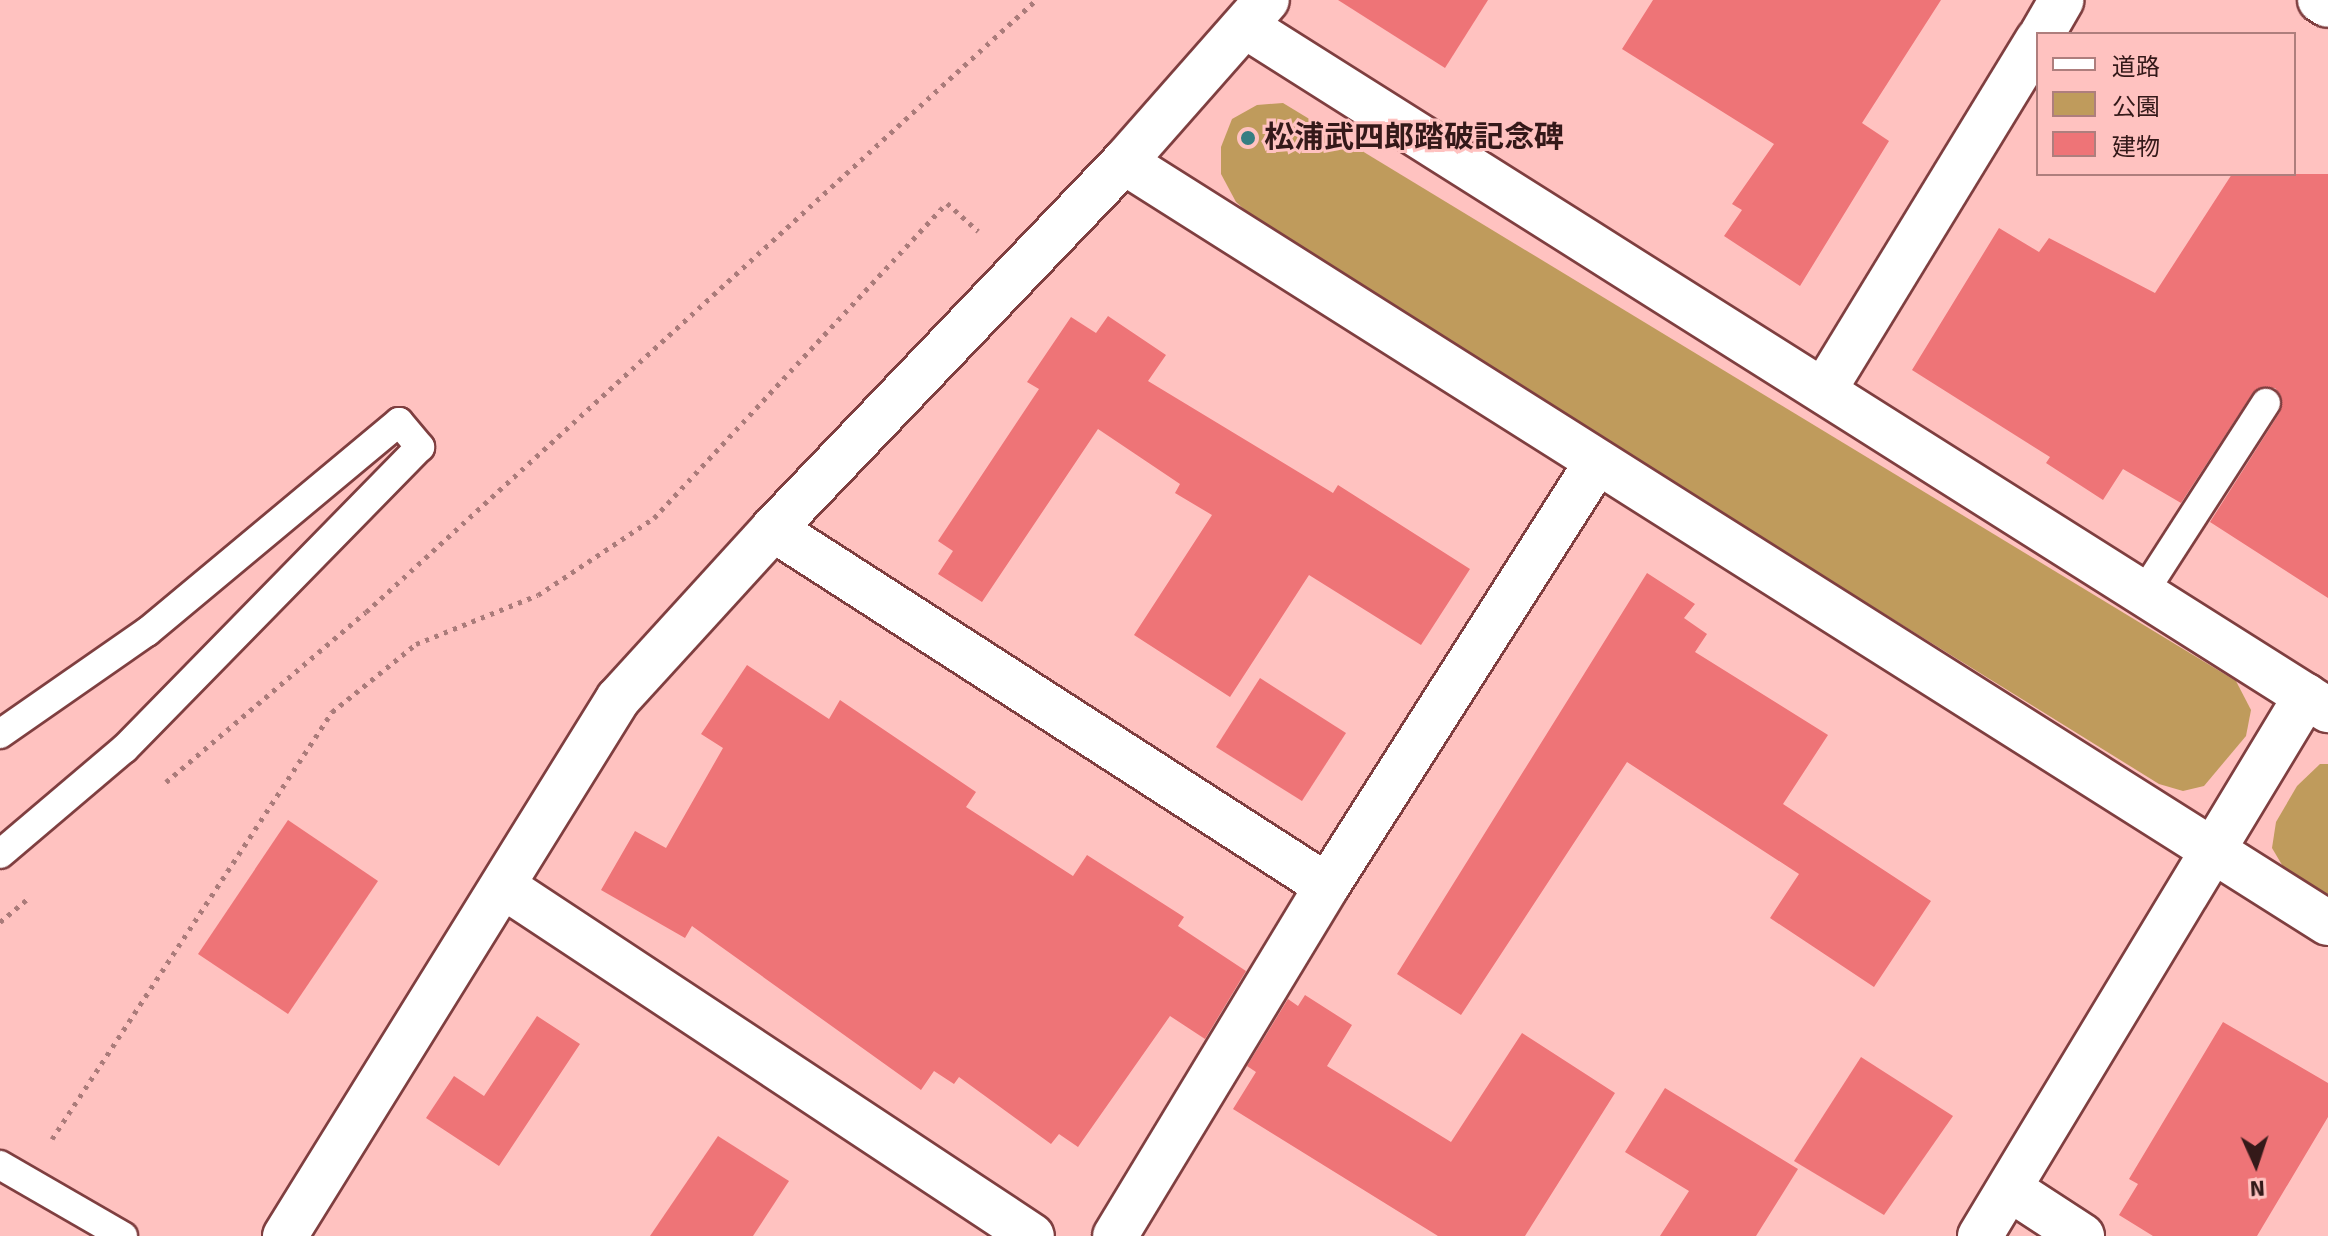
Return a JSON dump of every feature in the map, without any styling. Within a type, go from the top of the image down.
[{"type":"street","points":[[2043,32],[2062,0]]},
{"type":"street","points":[[2320,0],[2328,5]]},
{"type":"street","points":[[285,1236],[618,699],[773,529],[1124,162],[1256,13],[1824,390],[2317,703],[2215,852],[1980,1236]]},
{"type":"street","points":[[1824,390],[2036,43]]},
{"type":"street","points":[[1124,162],[2328,923]]},
{"type":"street","points":[[1115,1236],[1327,886],[1597,462]]},
{"type":"street","points":[[773,529],[1327,886]]},
{"type":"street","points":[[503,886],[1032,1236]]},
{"type":"street","points":[[2010,1189],[2082,1236]]},
{"type":"lane","points":[[2144,592],[2266,403]]},
{"type":"lane","points":[[0,734],[147,632],[399,422],[420,447],[124,749],[0,854]]},
{"type":"lane","points":[[0,1165],[123,1236]]},
{"type":"path","points":[[159,788],[366,612],[1036,0]]},
{"type":"path","points":[[25,1179],[332,712],[416,644],[538,595],[654,518],[947,203],[1020,270]]},
{"type":"path","points":[[0,922],[37,891]]},
{"type":"green space","points":[[1283,103],[2236,681],[2251,710],[2246,736],[2204,786],[2183,791],[2159,784],[1274,236],[1236,202],[1221,174],[1221,147],[1232,119],[1257,105]]},
{"type":"green space","points":[[2320,764],[2328,764],[2328,899],[2288,875],[2272,848],[2276,822],[2297,786]]},
{"type":"building","points":[[1338,0],[1488,0],[1445,68]]},
{"type":"building","points":[[1653,0],[1941,0],[1862,123],[1889,141],[1800,286],[1724,236],[1742,210],[1732,204],[1774,144],[1622,49]]},
{"type":"building","points":[[2328,174],[2328,598],[2210,522],[2280,412],[2281,396],[2275,388],[2259,388],[2252,394],[2181,503],[2123,469],[2103,500],[2046,463],[2050,457],[1912,370],[1999,228],[2039,252],[2049,238],[2155,293],[2231,176]]},
{"type":"building","points":[[1108,316],[1166,355],[1148,381],[1333,493],[1338,485],[1470,569],[1421,645],[1309,575],[1230,697],[1134,635],[1212,515],[1175,493],[1180,484],[1098,429],[982,602],[938,574],[953,551],[938,541],[1039,389],[1027,382],[1071,317],[1096,333]]},
{"type":"building","points":[[1647,573],[1695,604],[1684,618],[1707,634],[1695,652],[1828,735],[1783,804],[1931,901],[1874,987],[1770,918],[1799,874],[1627,762],[1461,1015],[1397,974]]},
{"type":"building","points":[[747,665],[829,719],[840,700],[976,792],[966,807],[1073,876],[1087,855],[1184,917],[1178,926],[1246,971],[1205,1039],[1170,1016],[1078,1147],[1059,1134],[1051,1144],[959,1077],[954,1084],[934,1071],[921,1090],[692,926],[685,938],[601,890],[635,831],[666,848],[723,748],[701,734]]},
{"type":"building","points":[[1260,678],[1346,733],[1302,801],[1216,747]]},
{"type":"building","points":[[288,820],[378,881],[288,1014],[198,954]]},
{"type":"building","points":[[1305,995],[1352,1025],[1327,1066],[1451,1142],[1522,1033],[1615,1093],[1525,1236],[1438,1236],[1233,1109],[1256,1072],[1247,1066],[1288,999],[1298,1006]]},
{"type":"building","points":[[537,1016],[580,1044],[499,1166],[426,1118],[454,1076],[484,1096]]},
{"type":"building","points":[[2223,1022],[2328,1083],[2328,1117],[2257,1236],[2153,1236],[2119,1215],[2138,1184],[2129,1179]]},
{"type":"building","points":[[1861,1057],[1953,1116],[1884,1215],[1794,1161]]},
{"type":"building","points":[[1665,1088],[1798,1169],[1756,1236],[1660,1236],[1689,1191],[1625,1152]]},
{"type":"building","points":[[718,1136],[789,1181],[753,1236],[650,1236]]},
{"type":"place","name":"松浦武四郎踏破記念碑","points":[[1248,138]]}]
